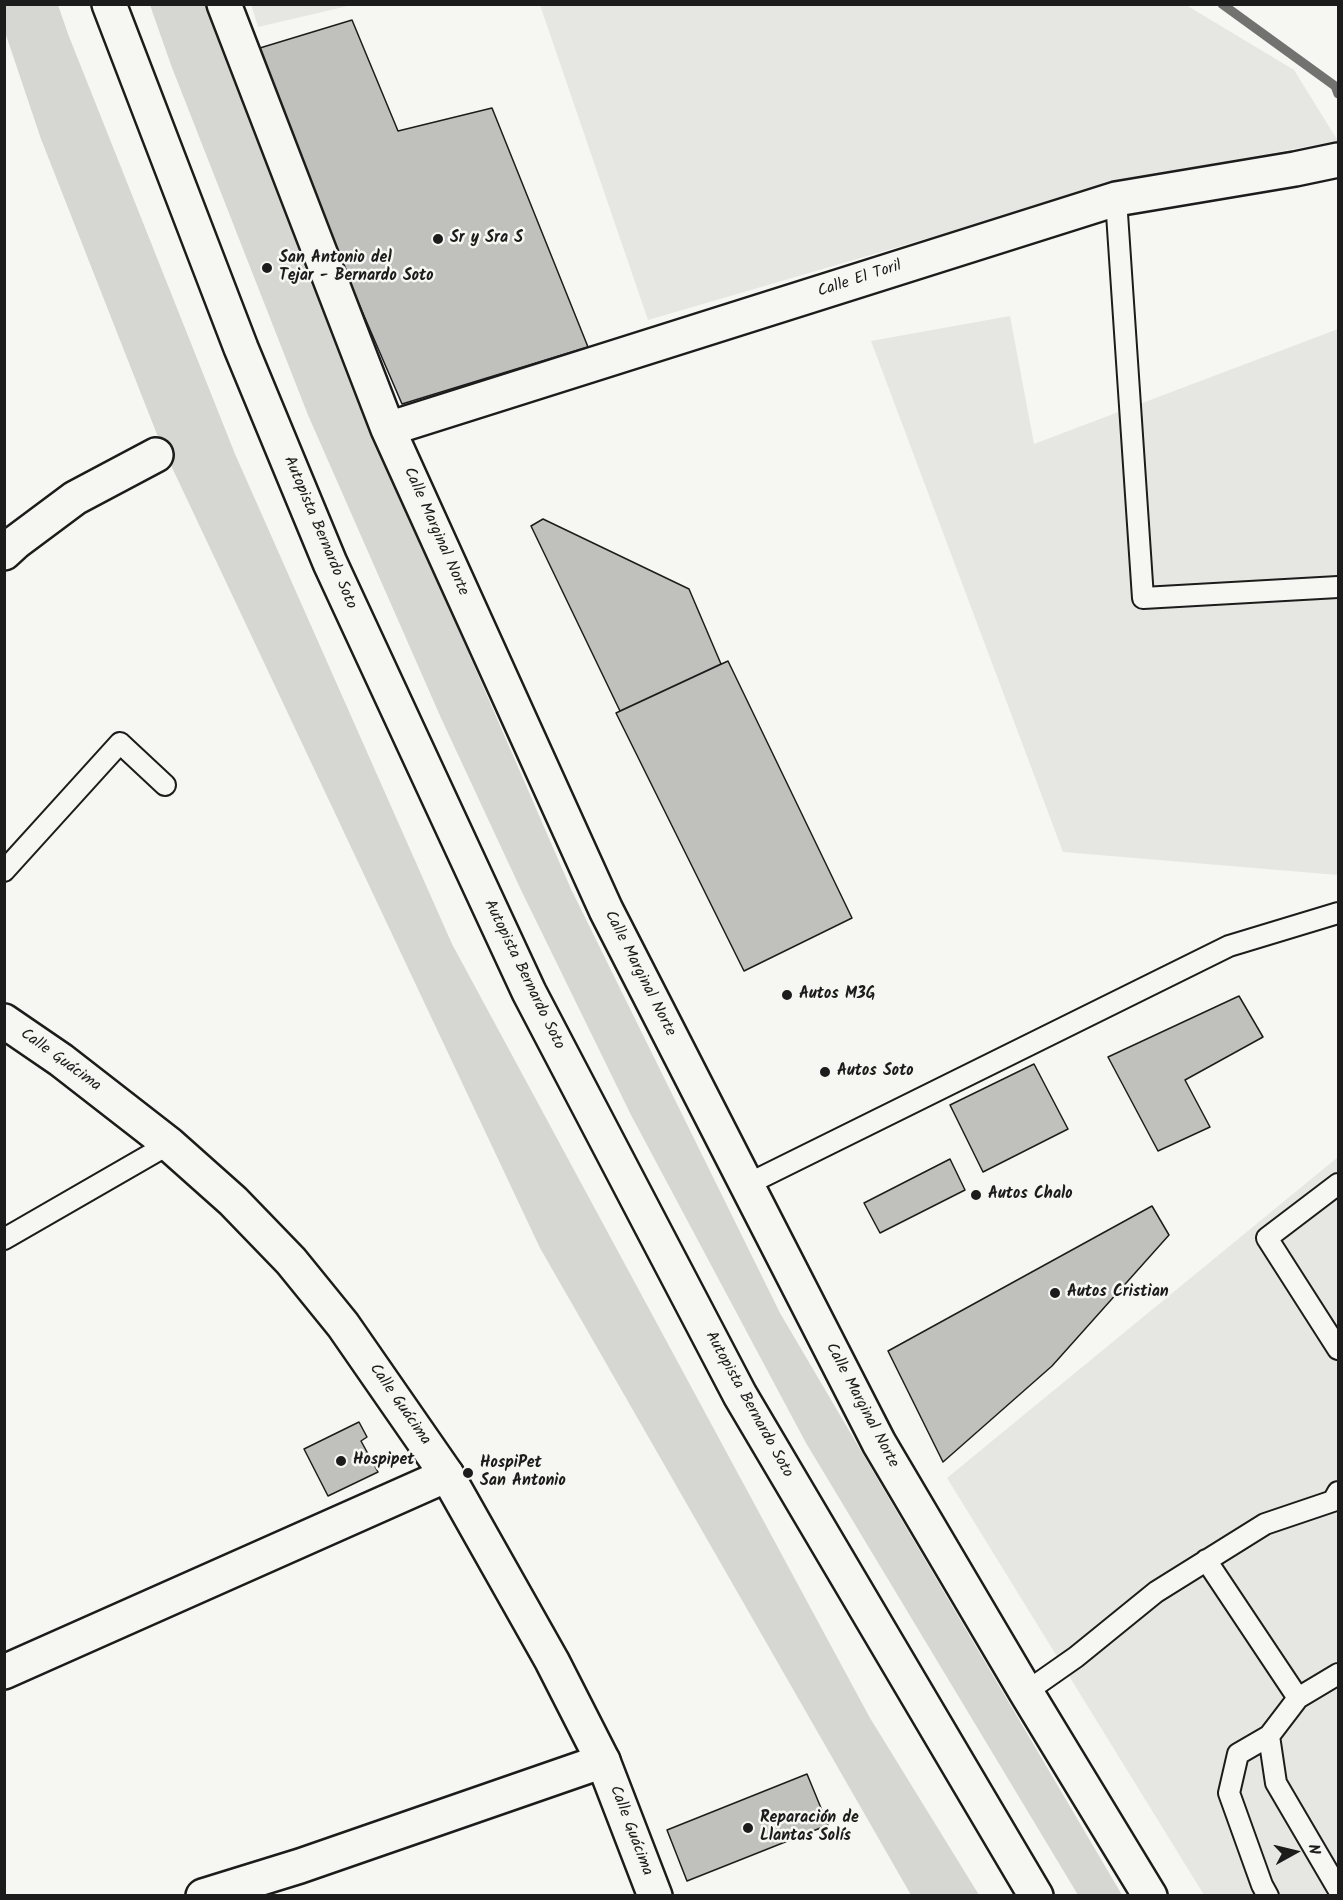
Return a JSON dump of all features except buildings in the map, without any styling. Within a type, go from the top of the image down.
[{"type":"main road","name":"Autopista Bernardo Soto","points":[[110,4],[241,348],[330,562],[529,992],[740,1395],[1036,1896]]},
{"type":"main road","name":"Calle Marginal Norte","points":[[224,4],[388,429],[606,910],[879,1443],[1150,1896]]},
{"type":"main road","name":"Calle El Toril","points":[[388,429],[1116,199],[1338,160]]},
{"type":"main road","points":[[4,553],[15,542],[75,498],[156,455]]},
{"type":"main road","name":"Calle Guácima","points":[[4,1021],[61,1060],[168,1144],[233,1201],[291,1261],[343,1325],[447,1475],[552,1661],[603,1761],[655,1896]]},
{"type":"main road","points":[[4,1672],[447,1475]]},
{"type":"main road","points":[[203,1896],[300,1866],[603,1761]]},
{"type":"lane","points":[[1116,199],[1143,598],[1338,587]]},
{"type":"lane","points":[[4,871],[120,743],[165,785]]},
{"type":"lane","points":[[746,1185],[1229,946],[1338,913]]},
{"type":"lane","points":[[4,1239],[168,1144]]},
{"type":"lane","points":[[1338,1184],[1268,1238],[1338,1349]]},
{"type":"lane","points":[[1026,1692],[1076,1657],[1156,1592],[1265,1524],[1333,1501],[1338,1492]]},
{"type":"lane","points":[[1206,1560],[1298,1698]]},
{"type":"lane","points":[[1268,1896],[1262,1886],[1229,1793],[1238,1754],[1269,1736],[1298,1698],[1338,1674]]},
{"type":"lane","points":[[1269,1736],[1276,1783],[1338,1889]]},
{"type":"shaded area","points":[[251,4],[352,4],[352,5],[258,27]]},
{"type":"shaded area","points":[[4,5],[58,5],[235,454],[452,944],[870,1718],[979,1895],[911,1895],[540,1248],[160,442],[41,139],[5,32]]},
{"type":"shaded area","points":[[150,5],[207,5],[376,440],[571,889],[780,1313],[1122,1895],[1078,1895],[806,1443],[631,1115],[521,890],[441,718],[308,415],[171,65]]},
{"type":"shaded area","points":[[540,5],[1186,5],[1294,70],[1338,141],[1112,182],[1011,214],[648,320]]},
{"type":"shaded area","points":[[1010,316],[1034,444],[1338,329],[1338,875],[1063,852],[871,341]]},
{"type":"shaded area","points":[[1338,1157],[1338,1895],[1204,1895],[947,1478]]},
{"type":"waterway","points":[[1222,4],[1335,86],[1338,94]]},
{"type":"place","name":"Sr y Sra S","points":[[438,239]]},
{"type":"place","name":"San Antonio del Tejar - Bernardo Soto","points":[[267,268]]},
{"type":"place","name":"Autos M3G","points":[[787,995]]},
{"type":"place","name":"Autos Soto","points":[[825,1072]]},
{"type":"place","name":"Autos Chalo","points":[[976,1195]]},
{"type":"place","name":"Autos Cristian","points":[[1055,1293]]},
{"type":"place","name":"Hospipet","points":[[341,1461]]},
{"type":"place","name":"HospiPet San Antonio","points":[[468,1473]]},
{"type":"place","name":"Reparación de Llantas Solís","points":[[748,1828]]}]
